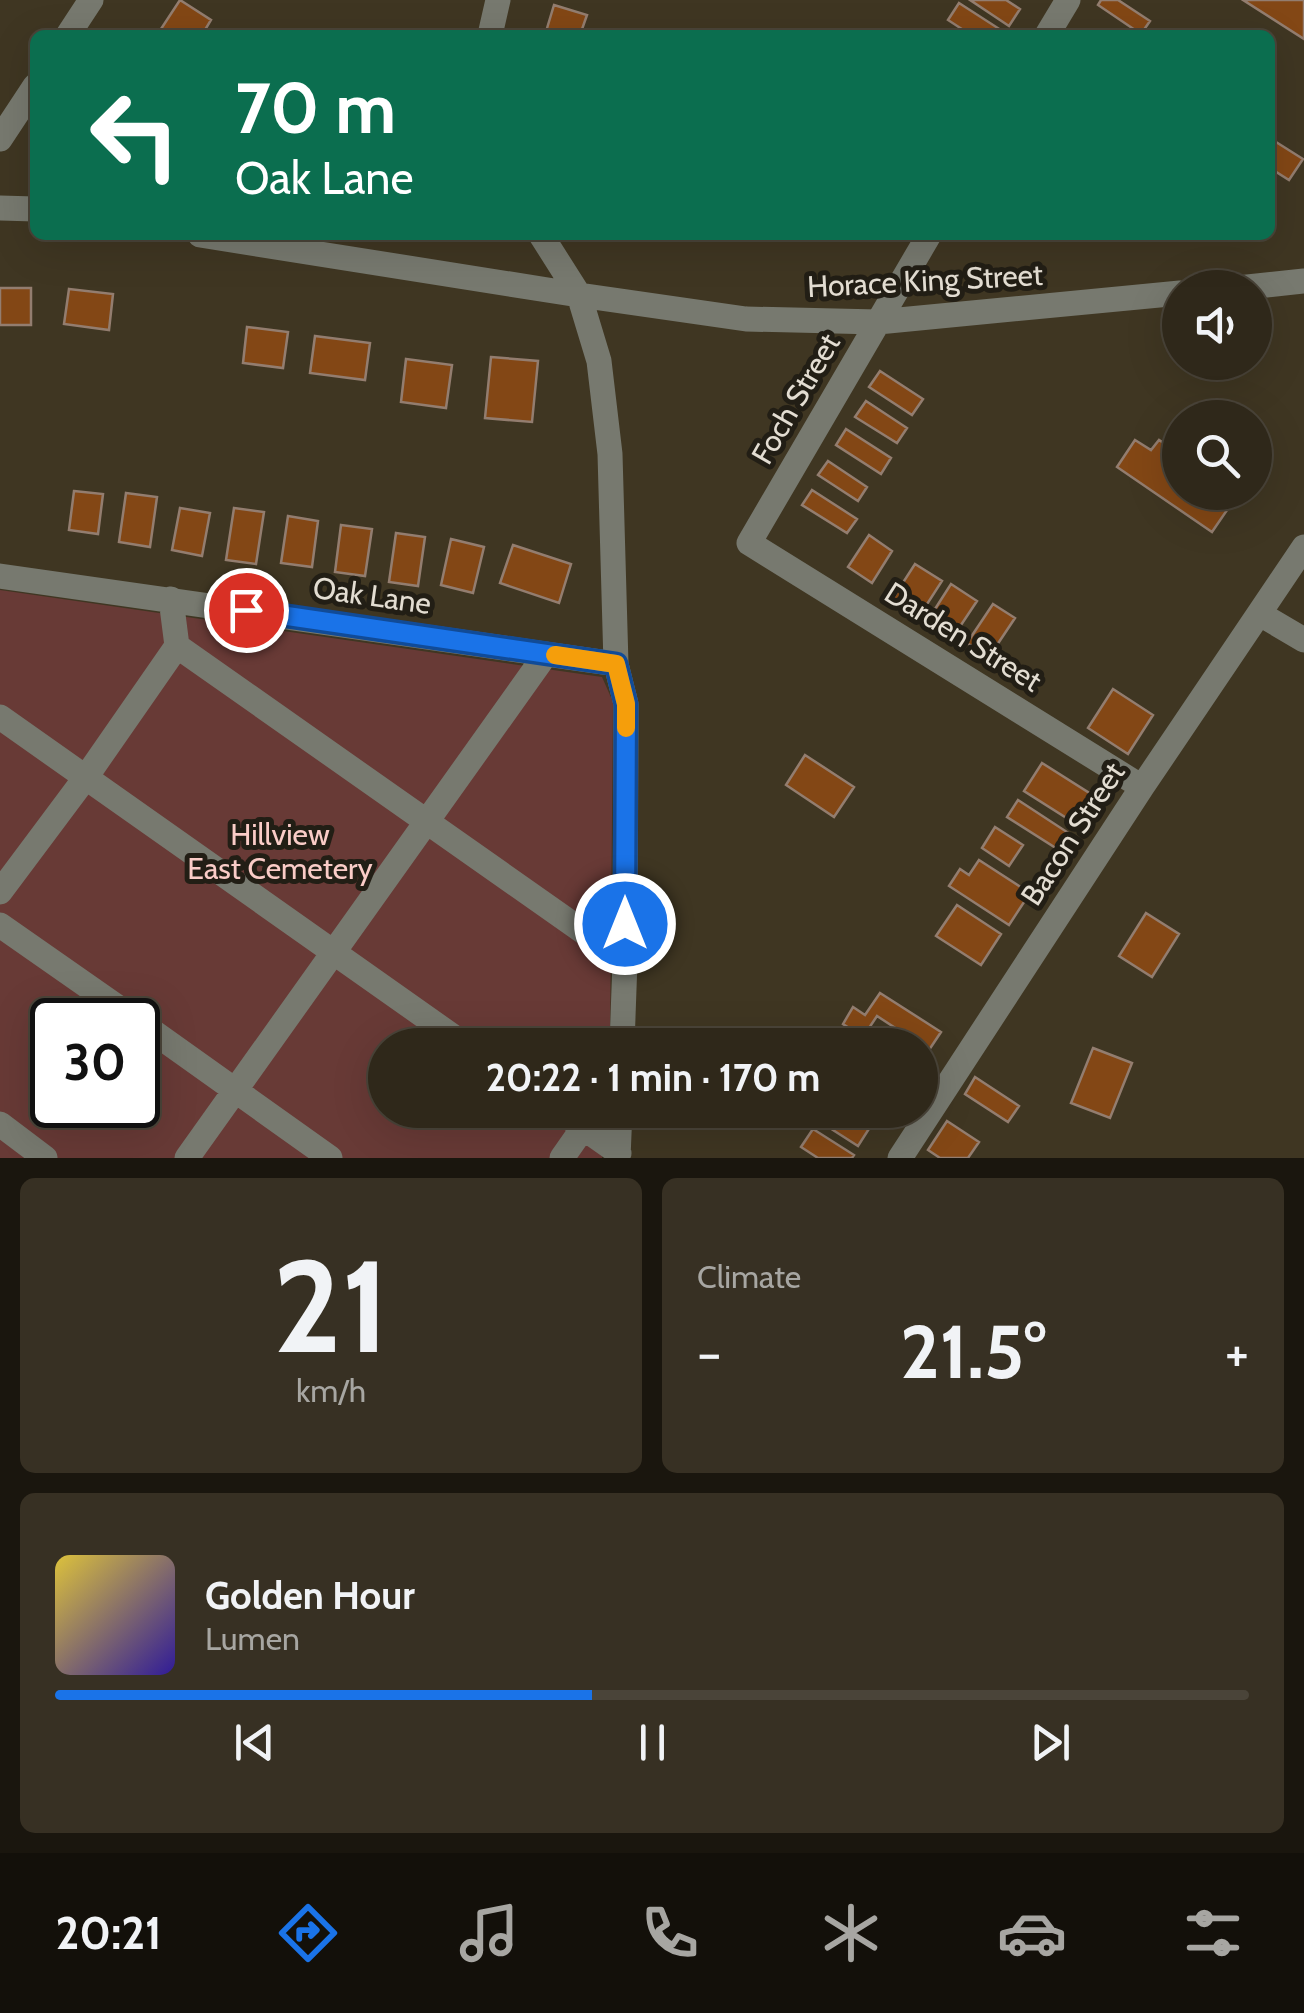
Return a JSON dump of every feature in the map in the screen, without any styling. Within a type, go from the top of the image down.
[{"type":"street","points":[[71,30],[91,0]]},
{"type":"street","points":[[491,30],[498,0]]},
{"type":"street","points":[[1050,30],[1068,0]]},
{"type":"street","points":[[0,139],[30,94]]},
{"type":"street","points":[[0,208],[30,209]]},
{"type":"street","name":"Horace King Street","points":[[232,240],[746,318],[878,322],[1162,295]]},
{"type":"street","points":[[544,240],[579,295],[599,361],[610,454],[616,664],[626,704],[623,1028]]},
{"type":"street","name":"Foch Street","points":[[750,543],[927,240]]},
{"type":"street","points":[[1272,284],[1304,281]]},
{"type":"street","name":"Darden Street","points":[[750,543],[1142,787]]},
{"type":"street","name":"Bacon Street","points":[[900,1158],[1304,547]]},
{"type":"street","name":"Oak Lane","points":[[0,576],[616,664]]},
{"type":"street","points":[[0,892],[177,646],[171,599]]},
{"type":"street","points":[[1260,614],[1304,640]]},
{"type":"street","points":[[177,646],[625,961]]},
{"type":"street","points":[[187,1158],[546,654]]},
{"type":"street","points":[[0,716],[441,1028]]},
{"type":"street","points":[[0,924],[106,998]]},
{"type":"street","points":[[160,1036],[330,1158]]},
{"type":"street","points":[[0,1124],[45,1158]]},
{"type":"street","points":[[562,1158],[584,1128],[618,1156]]},
{"type":"street","points":[[618,1156],[619,1128]]},
{"type":"green space","name":"Hillview East Cemetery","points":[[0,590],[602,677],[613,702],[610,1028],[368,1028],[368,1128],[606,1128],[602,1158],[0,1158]]},
{"type":"building","points":[[180,0],[211,20],[205,30],[160,30]]},
{"type":"building","points":[[970,0],[1006,0],[1020,9],[1009,26]]},
{"type":"building","points":[[1101,0],[1118,0],[1150,21],[1144,30],[1135,30],[1098,5]]},
{"type":"building","points":[[1243,0],[1304,0],[1304,39]]},
{"type":"building","points":[[959,3],[1001,30],[963,30],[948,20]]},
{"type":"building","points":[[554,5],[587,15],[582,30],[546,30]]},
{"type":"building","points":[[1275,144],[1303,159],[1289,180],[1275,171]]},
{"type":"building","points":[[0,288],[31,288],[31,325],[0,325]]},
{"type":"building","points":[[69,289],[113,294],[109,330],[64,324]]},
{"type":"building","points":[[247,327],[288,332],[283,368],[243,363]]},
{"type":"building","points":[[315,336],[370,343],[365,380],[310,373]]},
{"type":"building","points":[[491,357],[538,361],[532,422],[485,418]]},
{"type":"building","points":[[406,359],[452,365],[446,408],[401,402]]},
{"type":"building","points":[[880,371],[923,399],[912,415],[869,387]]},
{"type":"building","points":[[866,401],[907,428],[897,443],[855,417]]},
{"type":"building","points":[[846,429],[891,458],[881,474],[836,445]]},
{"type":"building","points":[[1135,440],[1151,450],[1159,440],[1162,442],[1162,498],[1117,467]]},
{"type":"building","points":[[828,461],[867,487],[858,501],[818,475]]},
{"type":"building","points":[[812,490],[857,519],[847,533],[802,505]]},
{"type":"building","points":[[74,491],[103,494],[98,534],[69,530]]},
{"type":"building","points":[[126,493],[157,497],[150,547],[119,542]]},
{"type":"building","points":[[180,508],[210,513],[202,556],[172,550]]},
{"type":"building","points":[[234,508],[264,512],[256,564],[226,560]]},
{"type":"building","points":[[1180,510],[1227,510],[1212,532]]},
{"type":"building","points":[[288,516],[318,521],[312,567],[281,563]]},
{"type":"building","points":[[341,525],[372,529],[365,576],[335,572]]},
{"type":"building","points":[[396,533],[425,537],[418,586],[389,582]]},
{"type":"building","points":[[869,535],[892,551],[872,583],[848,567]]},
{"type":"building","points":[[451,539],[484,547],[473,593],[441,585]]},
{"type":"building","points":[[513,545],[571,564],[559,603],[500,583]]},
{"type":"building","points":[[915,564],[942,581],[920,615],[893,598]]},
{"type":"building","points":[[951,584],[977,601],[953,637],[928,620]]},
{"type":"building","points":[[993,604],[1015,618],[989,657],[967,643]]},
{"type":"building","points":[[1113,689],[1153,715],[1128,754],[1088,728]]},
{"type":"building","points":[[805,755],[854,787],[834,817],[786,785]]},
{"type":"building","points":[[1042,763],[1094,796],[1076,824],[1024,791]]},
{"type":"building","points":[[1018,800],[1070,834],[1059,850],[1007,817]]},
{"type":"building","points":[[995,827],[1023,845],[1009,866],[982,848]]},
{"type":"building","points":[[979,860],[1030,893],[1009,925],[949,886],[960,869],[969,875]]},
{"type":"building","points":[[957,905],[1001,934],[981,965],[936,936]]},
{"type":"building","points":[[1146,913],[1179,934],[1152,977],[1119,956]]},
{"type":"building","points":[[880,993],[935,1028],[895,1028],[877,1016],[869,1028],[849,1028],[843,1024],[853,1007],[865,1015]]},
{"type":"building","points":[[1093,1048],[1132,1063],[1110,1118],[1071,1103]]},
{"type":"building","points":[[975,1077],[1019,1106],[1008,1122],[965,1094]]},
{"type":"building","points":[[947,1121],[979,1142],[968,1158],[940,1158],[928,1150]]},
{"type":"building","points":[[830,1128],[870,1128],[858,1146]]},
{"type":"building","points":[[813,1129],[854,1155],[852,1158],[818,1158],[801,1147]]},
{"type":"slow traffic","points":[[555,655],[616,664],[626,704],[626,728]]},
{"type":"route","points":[[246,610],[616,664],[626,704],[625,924]]}]
